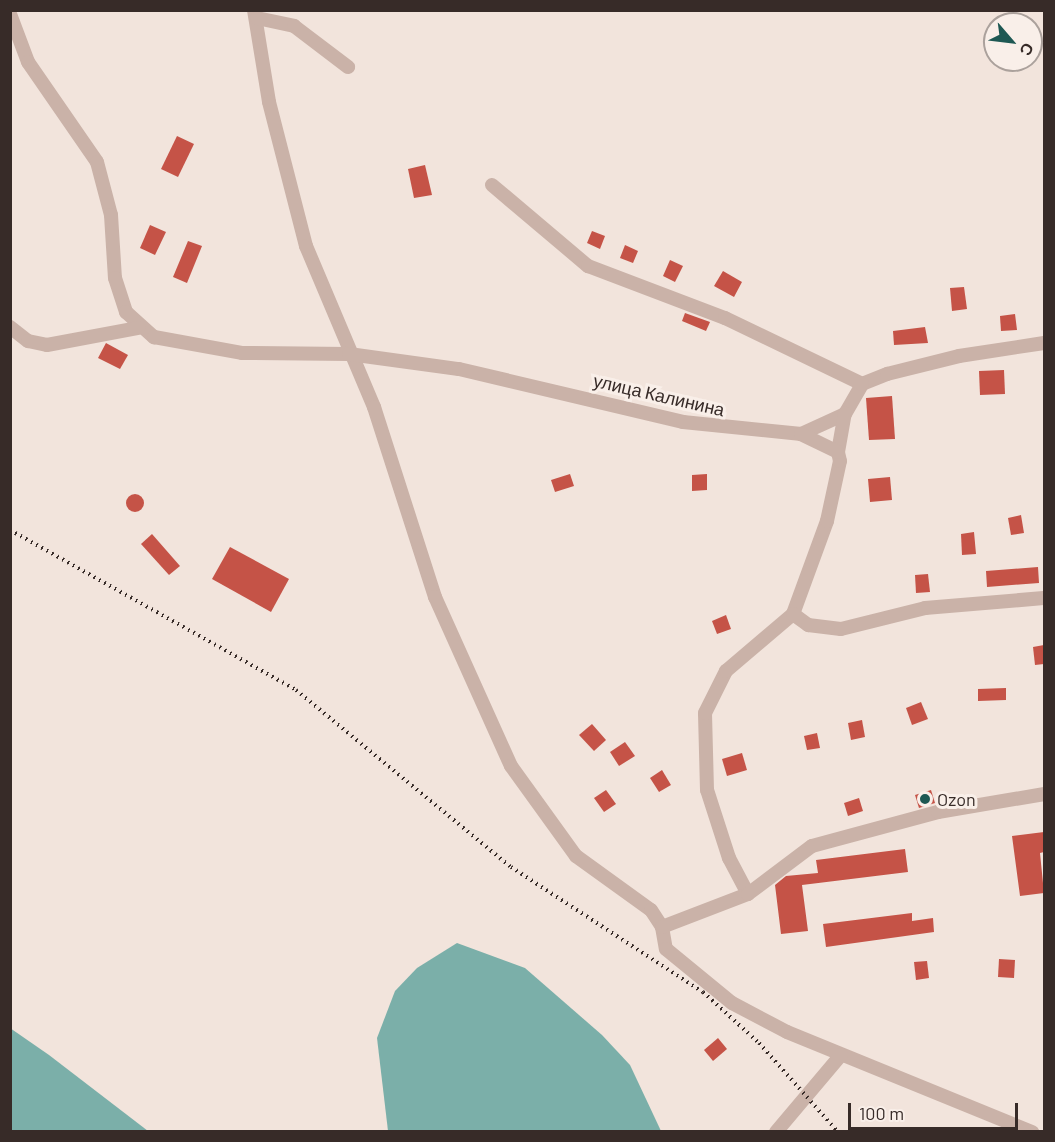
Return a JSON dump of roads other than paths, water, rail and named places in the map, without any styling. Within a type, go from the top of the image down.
[{"type":"street","points":[[10,14],[28,62],[97,162],[111,215],[115,278],[126,312],[138,328],[47,345],[12,330]]},
{"type":"street","points":[[348,67],[294,26],[256,14],[269,102],[306,246],[349,354],[374,407],[435,597],[512,766],[576,856],[638,898],[662,927],[666,950],[732,1003],[841,1055],[933,1087],[1032,1131]]},
{"type":"street","points":[[492,185],[588,266],[725,318],[862,384],[959,356],[1044,343]]},
{"type":"street","name":"улица Калинина","points":[[138,328],[192,347],[349,354],[459,369],[683,422],[801,434]]},
{"type":"street","points":[[748,894],[729,858],[707,790],[705,713],[726,671],[793,614],[827,521],[839,476],[838,452],[845,414],[862,384]]},
{"type":"street","points":[[801,434],[845,414]]},
{"type":"street","points":[[801,434],[838,452]]},
{"type":"street","points":[[793,614],[808,625],[841,629],[925,608],[1044,598]]},
{"type":"street","points":[[662,927],[748,894],[812,846],[938,812],[1044,794]]},
{"type":"street","points":[[776,1131],[841,1055]]},
{"type":"water","points":[[457,943],[525,968],[602,1035],[630,1065],[661,1131],[388,1131],[377,1038],[395,991],[417,968]]},
{"type":"water","points":[[10,1028],[49,1055],[148,1131],[11,1131]]},
{"type":"railway","points":[[10,530],[296,690],[511,867],[703,992],[759,1043],[838,1132]]},
{"type":"place","name":"Ozon","points":[[925,799]]}]
